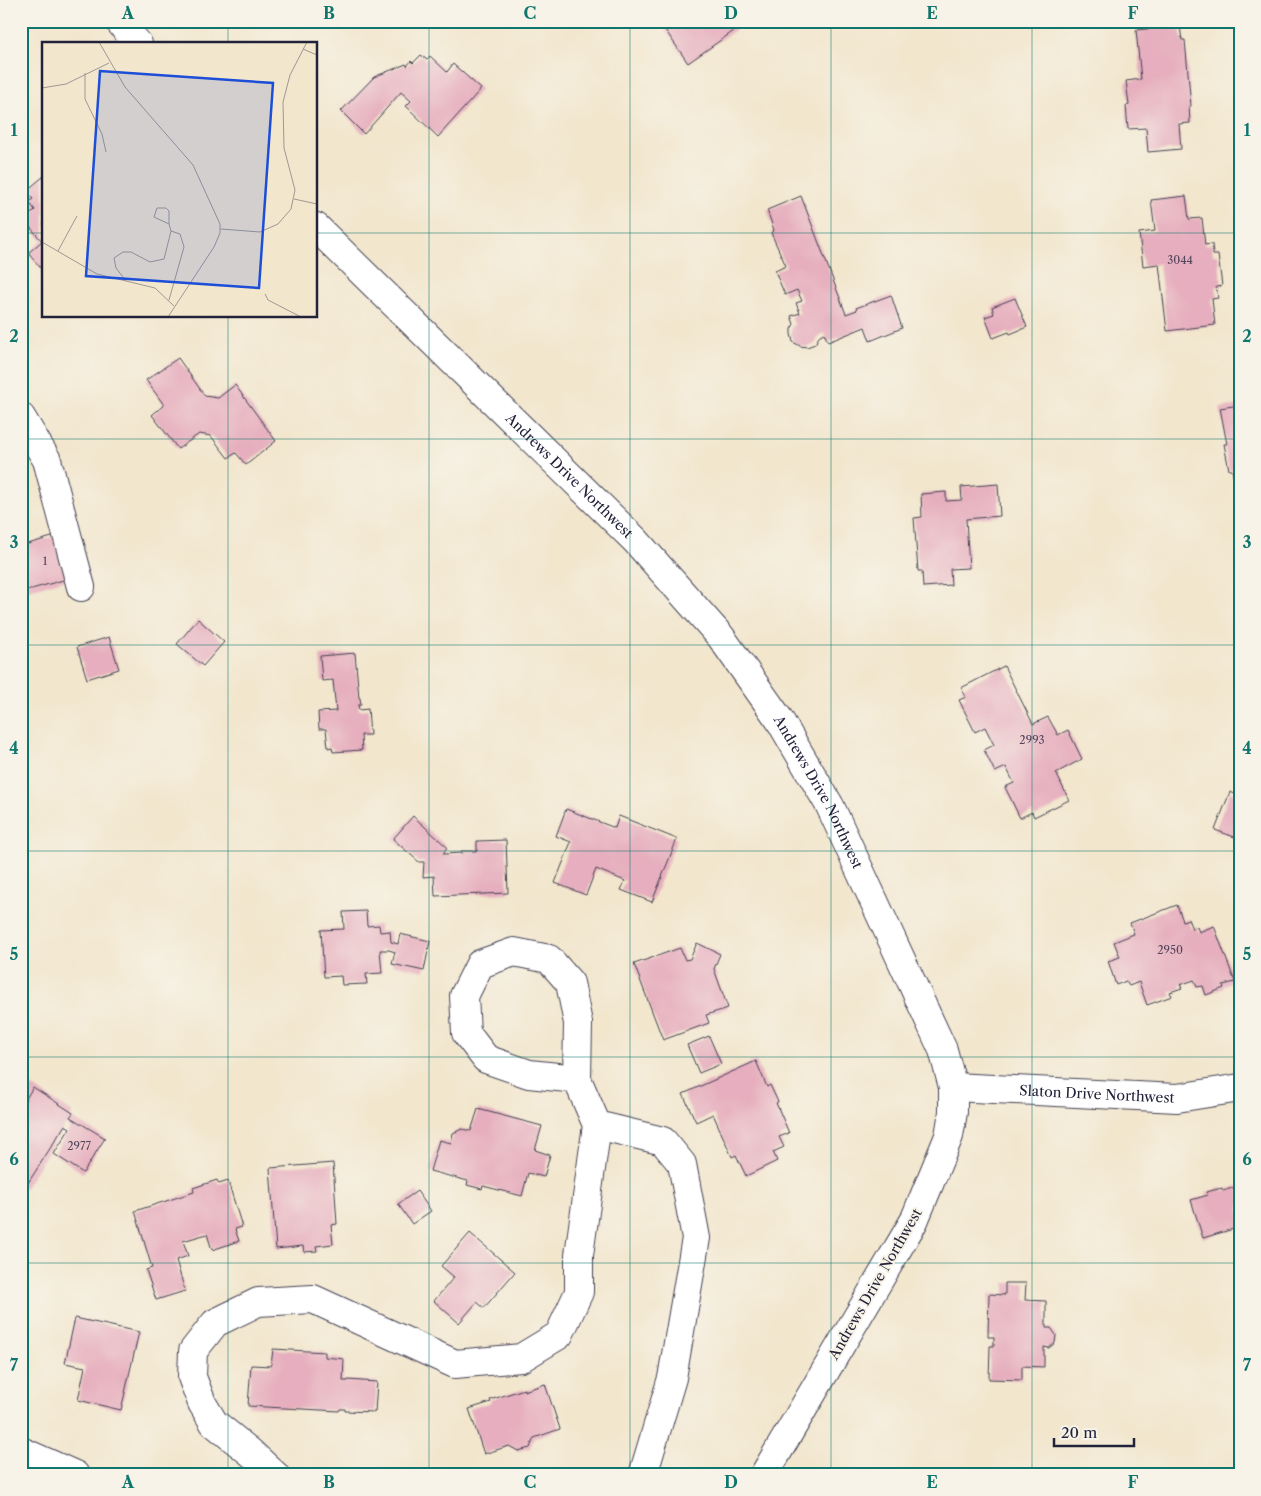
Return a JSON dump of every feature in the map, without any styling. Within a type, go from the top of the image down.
[{"type":"street","points":[[119,21],[136,42]]},
{"type":"street","name":"Andrews Drive Northwest","points":[[318,229],[636,541],[721,636],[779,720],[830,806],[943,1050],[953,1087],[953,1112],[949,1136],[914,1221],[764,1475]]},
{"type":"street","points":[[21,417],[47,460],[81,587]]},
{"type":"street","points":[[275,1475],[214,1423],[202,1403],[192,1377],[193,1351],[215,1323],[258,1302],[313,1299],[456,1364],[521,1358],[559,1335],[579,1292],[579,1255],[597,1125],[577,1079],[578,1022],[570,983],[549,959],[514,952],[480,964],[464,996],[466,1033],[486,1059],[528,1074],[577,1079]]},
{"type":"street","name":"Slaton Drive Northwest","points":[[953,1087],[1177,1098],[1240,1088]]},
{"type":"street","points":[[597,1125],[663,1141],[682,1164],[696,1238],[672,1378],[643,1475]]},
{"type":"street","points":[[21,1451],[75,1475]]},
{"type":"building","points":[[659,21],[734,21],[738,28],[688,63]]},
{"type":"building","points":[[1180,26],[1182,40],[1185,40],[1191,106],[1189,106],[1190,123],[1179,124],[1181,149],[1148,152],[1146,128],[1128,129],[1126,106],[1129,105],[1126,81],[1141,79],[1136,30]]},
{"type":"building","points":[[421,55],[427,60],[430,56],[447,72],[453,64],[481,89],[438,137],[406,106],[411,101],[401,92],[364,134],[341,111],[374,77],[406,64],[407,66]]},
{"type":"building","points":[[42,178],[42,241],[24,220],[35,210],[29,202],[33,199],[26,191]]},
{"type":"building","points":[[801,196],[846,314],[857,310],[856,308],[891,295],[902,328],[870,341],[865,327],[828,342],[824,333],[820,335],[815,344],[807,347],[793,342],[791,329],[794,324],[791,316],[800,313],[796,303],[802,301],[797,290],[785,295],[775,271],[786,266],[771,233],[774,230],[767,210]]},
{"type":"building","points":[[1186,196],[1189,219],[1202,218],[1205,245],[1212,244],[1213,255],[1218,255],[1222,286],[1216,287],[1218,298],[1212,299],[1215,325],[1167,331],[1159,264],[1143,266],[1139,233],[1155,231],[1151,200]]},
{"type":"building","points":[[42,241],[42,270],[28,253]]},
{"type":"building","points":[[1015,298],[1027,327],[993,338],[985,317],[994,314],[992,307]]},
{"type":"building","points":[[178,358],[205,396],[218,398],[235,385],[276,441],[246,465],[236,453],[228,458],[211,436],[199,434],[178,449],[152,415],[164,405],[146,380]]},
{"type":"building","points":[[1240,405],[1239,506],[1232,470],[1229,470],[1224,444],[1227,444],[1220,408]]},
{"type":"building","points":[[998,484],[1000,516],[966,519],[969,568],[950,569],[951,585],[923,587],[922,571],[918,571],[914,518],[922,517],[921,494],[946,492],[946,501],[962,500],[961,487]]},
{"type":"building","points":[[62,534],[74,577],[21,592],[21,546]]},
{"type":"building","points":[[198,619],[224,642],[203,666],[177,644]]},
{"type":"building","points":[[109,637],[119,669],[87,679],[77,647]]},
{"type":"building","points":[[355,653],[361,705],[358,705],[359,710],[368,709],[370,735],[361,735],[362,750],[333,752],[332,747],[328,748],[326,729],[319,729],[318,712],[336,711],[333,680],[322,681],[320,656]]},
{"type":"building","points":[[1004,666],[1033,724],[1048,717],[1058,735],[1068,730],[1082,759],[1056,773],[1069,800],[1034,817],[1032,812],[1020,818],[1005,787],[1014,783],[1006,767],[995,772],[984,750],[994,745],[985,727],[975,732],[959,700],[966,697],[961,688]]},
{"type":"building","points":[[1230,792],[1240,796],[1240,839],[1215,830]]},
{"type":"building","points":[[566,809],[615,828],[619,816],[677,839],[652,902],[621,890],[625,881],[596,869],[586,895],[555,883],[571,842],[556,836]]},
{"type":"building","points":[[413,816],[447,847],[443,854],[477,851],[477,841],[506,840],[508,893],[435,896],[434,876],[423,877],[424,862],[419,862],[393,839]]},
{"type":"building","points":[[1177,905],[1183,921],[1188,919],[1192,929],[1197,927],[1199,932],[1214,926],[1235,982],[1223,985],[1224,988],[1206,995],[1203,986],[1197,987],[1194,980],[1180,985],[1182,988],[1170,992],[1172,996],[1147,1005],[1139,982],[1129,986],[1126,981],[1116,985],[1108,961],[1120,957],[1114,942],[1134,934],[1130,923]]},
{"type":"building","points":[[366,911],[367,926],[379,925],[380,932],[390,931],[391,942],[398,944],[400,934],[430,941],[424,971],[392,964],[395,952],[380,950],[382,973],[366,974],[367,984],[342,985],[341,976],[324,977],[321,930],[344,929],[343,912]]},
{"type":"building","points":[[697,943],[720,954],[714,969],[728,1008],[706,1015],[709,1023],[663,1040],[634,964],[680,948],[685,960],[690,959]]},
{"type":"building","points":[[709,1036],[721,1064],[699,1073],[687,1045]]},
{"type":"building","points":[[756,1061],[767,1087],[770,1085],[778,1102],[776,1103],[789,1133],[779,1137],[784,1147],[773,1152],[777,1161],[746,1176],[736,1155],[732,1157],[713,1114],[696,1122],[683,1094]]},
{"type":"building","points":[[33,1087],[73,1113],[70,1117],[105,1138],[83,1173],[54,1154],[70,1128],[65,1125],[21,1194],[21,1100],[24,1102]]},
{"type":"building","points":[[478,1109],[542,1126],[535,1150],[550,1155],[544,1177],[528,1173],[522,1196],[483,1186],[482,1189],[467,1185],[468,1181],[430,1171],[439,1140],[451,1143],[453,1133],[462,1129],[471,1131]]},
{"type":"building","points":[[333,1163],[337,1224],[331,1225],[333,1244],[316,1246],[317,1251],[304,1252],[303,1246],[276,1249],[270,1168]]},
{"type":"building","points":[[217,1180],[219,1184],[228,1181],[242,1227],[235,1229],[239,1241],[212,1250],[207,1234],[183,1241],[188,1256],[176,1260],[185,1291],[156,1300],[146,1270],[152,1268],[135,1211],[194,1192],[193,1188]]},
{"type":"building","points":[[1238,1186],[1240,1192],[1240,1227],[1203,1238],[1191,1200],[1208,1195],[1206,1192],[1222,1188],[1223,1191]]},
{"type":"building","points":[[417,1191],[431,1211],[412,1224],[398,1204]]},
{"type":"building","points":[[470,1233],[515,1272],[484,1308],[477,1302],[459,1323],[434,1301],[454,1277],[441,1266]]},
{"type":"building","points":[[1005,1283],[1026,1283],[1025,1300],[1046,1301],[1046,1328],[1051,1328],[1056,1335],[1055,1343],[1049,1348],[1044,1347],[1044,1367],[1022,1366],[1022,1380],[989,1379],[990,1346],[994,1346],[994,1337],[988,1337],[989,1294],[1005,1295]]},
{"type":"building","points":[[75,1318],[139,1332],[121,1410],[78,1400],[85,1367],[65,1363]]},
{"type":"building","points":[[273,1349],[325,1352],[325,1357],[344,1359],[343,1381],[377,1382],[375,1412],[345,1411],[345,1409],[340,1409],[339,1411],[248,1406],[251,1365],[271,1366]]},
{"type":"building","points":[[545,1384],[560,1429],[534,1438],[530,1448],[518,1451],[509,1446],[484,1454],[469,1409],[491,1402],[490,1400]]}]
